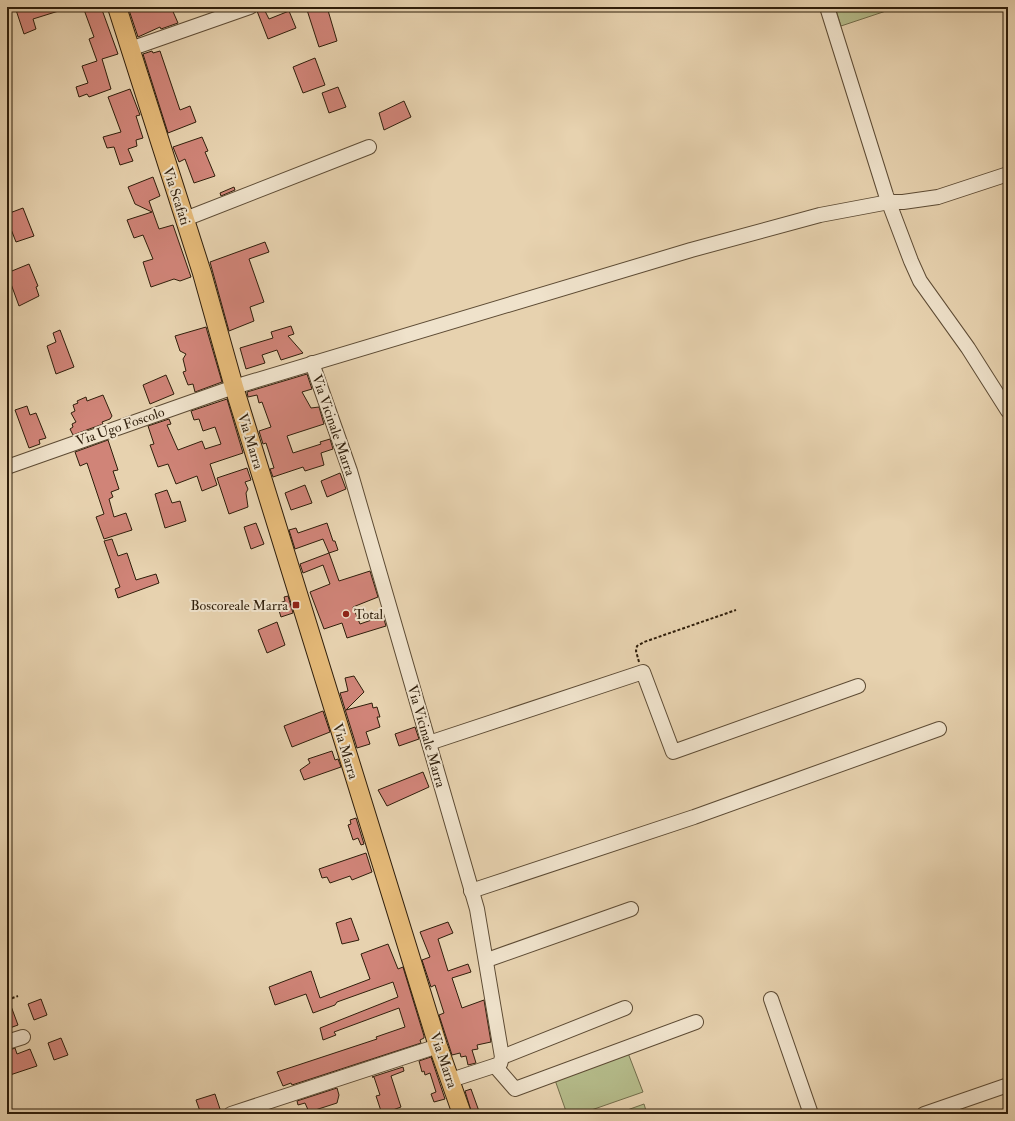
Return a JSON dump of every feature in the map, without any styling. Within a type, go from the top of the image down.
[{"type":"main road","name":"Via Scafati","points":[[116,7],[185,219],[234,387]]},
{"type":"main road","name":"Via Marra","points":[[234,387],[438,1046],[462,1114]]},
{"type":"street","points":[[130,49],[250,7]]},
{"type":"street","points":[[827,7],[889,202],[911,261],[920,281],[968,348],[1008,411]]},
{"type":"street","points":[[185,219],[369,147]]},
{"type":"street","name":"Via Ugo Foscolo","points":[[7,467],[234,387],[691,250],[820,215],[889,202],[902,202],[938,197],[1008,174]]},
{"type":"street","name":"Via Vicinale Marra","points":[[312,363],[350,471],[477,909],[487,960],[498,1061]]},
{"type":"street","points":[[429,743],[643,672],[673,752],[858,686]]},
{"type":"street","points":[[471,891],[694,817],[939,729]]},
{"type":"street","points":[[487,960],[631,909]]},
{"type":"street","points":[[771,1000],[811,1114]]},
{"type":"street","points":[[451,1080],[626,1008]]},
{"type":"street","points":[[498,1061],[515,1089],[696,1022]]},
{"type":"street","points":[[7,1042],[23,1036]]},
{"type":"street","points":[[231,1114],[438,1046]]},
{"type":"street","points":[[924,1114],[941,1112],[1008,1085]]},
{"type":"path","points":[[643,672],[636,651],[637,646],[644,642],[736,610]]},
{"type":"path","points":[[7,1000],[18,996]]},
{"type":"green space","points":[[835,7],[898,7],[841,26]]},
{"type":"green space","points":[[628,1053],[643,1092],[580,1114],[567,1114],[555,1080]]},
{"type":"green space","points":[[644,1104],[647,1114],[616,1114]]},
{"type":"building","points":[[15,7],[65,7],[65,9],[33,19],[36,29],[24,34]]},
{"type":"building","points":[[83,7],[101,7],[118,54],[102,59],[111,89],[89,97],[87,94],[79,97],[76,87],[88,83],[82,66],[97,61],[89,39],[94,37]]},
{"type":"building","points":[[128,7],[146,7],[147,11],[157,7],[171,7],[178,23],[161,29],[160,27],[138,37]]},
{"type":"building","points":[[258,7],[263,7],[269,19],[289,11],[296,28],[268,39],[257,11]]},
{"type":"building","points":[[315,7],[327,7],[337,41],[319,47],[307,10]]},
{"type":"building","points":[[152,51],[153,53],[160,51],[180,110],[190,106],[196,122],[168,133],[143,54]]},
{"type":"building","points":[[315,58],[325,85],[303,93],[293,67]]},
{"type":"building","points":[[338,87],[346,107],[329,113],[322,93]]},
{"type":"building","points":[[130,89],[140,115],[136,116],[143,138],[136,140],[137,146],[128,149],[133,161],[120,165],[114,147],[107,148],[103,137],[121,132],[108,97]]},
{"type":"building","points":[[404,101],[411,117],[384,130],[379,113]]},
{"type":"building","points":[[202,137],[208,151],[205,152],[215,176],[194,183],[185,159],[179,162],[173,147]]},
{"type":"building","points":[[153,177],[160,196],[149,201],[159,229],[173,225],[191,277],[180,281],[174,279],[151,287],[143,262],[153,259],[143,235],[134,238],[127,220],[152,212],[135,204],[128,187]]},
{"type":"building","points":[[234,187],[235,190],[221,196],[220,193]]},
{"type":"building","points":[[23,208],[34,236],[16,242],[7,219],[7,214]]},
{"type":"building","points":[[265,242],[269,252],[249,259],[264,302],[250,307],[254,321],[229,331],[210,262]]},
{"type":"building","points":[[29,264],[38,286],[36,287],[39,296],[19,306],[7,273]]},
{"type":"building","points":[[291,326],[294,334],[288,336],[303,353],[281,360],[277,350],[262,355],[265,363],[246,369],[240,348],[273,338],[271,332]]},
{"type":"building","points":[[206,327],[222,382],[195,392],[193,384],[188,385],[183,372],[186,371],[183,359],[186,354],[180,351],[175,336]]},
{"type":"building","points":[[60,330],[74,367],[56,374],[47,346],[56,342],[53,333]]},
{"type":"building","points":[[307,374],[312,389],[302,392],[311,408],[319,407],[324,424],[287,436],[293,453],[321,444],[320,442],[330,439],[333,449],[321,453],[324,465],[305,471],[303,467],[273,477],[270,469],[274,468],[266,443],[263,444],[259,431],[271,427],[262,402],[259,403],[257,395],[248,397],[247,392]]},
{"type":"building","points":[[166,375],[174,394],[150,404],[143,385]]},
{"type":"building","points":[[103,395],[112,416],[110,419],[102,422],[103,424],[73,435],[70,429],[73,427],[72,424],[76,422],[71,413],[75,411],[73,405],[78,403],[77,401],[86,397],[87,401]]},
{"type":"building","points":[[227,399],[243,453],[210,464],[217,485],[202,491],[197,476],[176,484],[168,464],[158,467],[150,445],[154,444],[148,426],[169,419],[171,424],[167,425],[178,450],[202,441],[205,449],[221,444],[215,427],[203,431],[199,419],[194,420],[191,411]]},
{"type":"building","points":[[27,406],[30,415],[36,413],[46,438],[39,440],[40,444],[29,448],[15,410]]},
{"type":"building","points":[[108,440],[118,470],[113,471],[119,489],[111,492],[113,497],[109,499],[114,517],[126,513],[132,530],[104,539],[96,517],[104,514],[87,463],[80,466],[75,452]]},
{"type":"building","points":[[247,468],[251,480],[245,482],[248,489],[246,493],[248,507],[229,514],[217,478]]},
{"type":"building","points":[[340,473],[346,489],[327,497],[321,481]]},
{"type":"building","points":[[305,485],[312,503],[291,510],[285,493]]},
{"type":"building","points":[[167,490],[172,503],[180,501],[186,521],[165,528],[155,494]]},
{"type":"building","points":[[256,523],[264,544],[251,549],[244,527]]},
{"type":"building","points":[[327,523],[333,541],[335,541],[338,550],[329,553],[323,539],[295,549],[289,530],[296,528],[298,533]]},
{"type":"building","points":[[112,539],[118,556],[127,553],[136,580],[156,574],[159,583],[118,598],[115,589],[120,587],[104,541]]},
{"type":"building","points":[[329,553],[339,581],[370,571],[378,597],[353,607],[360,624],[383,616],[386,626],[347,638],[342,623],[324,629],[310,592],[330,584],[323,565],[303,573],[300,564]]},
{"type":"building","points":[[288,596],[293,613],[281,617],[277,604],[285,601],[284,597]]},
{"type":"building","points":[[277,622],[285,645],[267,653],[258,630]]},
{"type":"building","points":[[354,676],[364,692],[346,710],[372,703],[373,708],[377,707],[380,717],[377,717],[380,727],[366,732],[370,744],[357,748],[340,693],[348,691],[345,678]]},
{"type":"building","points":[[323,711],[330,732],[292,747],[284,726]]},
{"type":"building","points":[[415,727],[419,739],[399,746],[395,734]]},
{"type":"building","points":[[332,751],[335,760],[338,759],[341,767],[304,780],[300,770],[310,763],[308,759]]},
{"type":"building","points":[[423,772],[429,787],[387,806],[378,790]]},
{"type":"building","points":[[356,818],[364,844],[361,845],[358,838],[353,840],[348,825],[351,824],[350,820]]},
{"type":"building","points":[[366,853],[372,872],[352,880],[350,876],[330,883],[327,877],[322,878],[319,869]]},
{"type":"building","points":[[351,918],[359,940],[342,944],[336,923]]},
{"type":"building","points":[[448,922],[453,933],[438,939],[448,971],[468,964],[471,972],[452,978],[462,1008],[484,1000],[491,1042],[477,1045],[478,1049],[472,1050],[476,1063],[468,1065],[466,1056],[461,1057],[460,1053],[452,1055],[439,1015],[444,1013],[435,985],[431,987],[422,960],[430,957],[420,932]]},
{"type":"building","points":[[388,944],[398,969],[403,967],[424,1036],[424,1038],[420,1040],[421,1043],[292,1085],[291,1083],[283,1086],[277,1072],[377,1039],[376,1037],[405,1027],[399,1008],[334,1032],[336,1035],[323,1040],[320,1028],[398,997],[393,982],[337,1002],[335,1005],[313,1013],[306,994],[275,1005],[269,987],[311,971],[320,998],[370,979],[361,954]]},
{"type":"building","points":[[7,998],[18,1025],[7,1029]]},
{"type":"building","points":[[41,999],[47,1015],[34,1020],[28,1004]]},
{"type":"building","points":[[61,1038],[68,1055],[54,1060],[48,1043]]},
{"type":"building","points":[[15,1048],[17,1054],[30,1049],[37,1066],[7,1076],[7,1051]]},
{"type":"building","points":[[431,1057],[445,1099],[434,1102],[431,1094],[436,1092],[430,1073],[425,1075],[424,1071],[422,1072],[419,1061]]},
{"type":"building","points":[[403,1067],[404,1071],[391,1076],[401,1107],[382,1114],[376,1096],[380,1095],[374,1077],[372,1077]]},
{"type":"building","points":[[337,1088],[339,1095],[337,1103],[309,1112],[305,1103],[298,1105],[297,1101]]},
{"type":"building","points":[[471,1089],[480,1114],[472,1114],[465,1091]]},
{"type":"building","points":[[215,1094],[221,1112],[201,1114],[196,1100]]},
{"type":"place","name":"Boscoreale Marra","points":[[296,605]]},
{"type":"place","name":"Total","points":[[346,614]]}]
